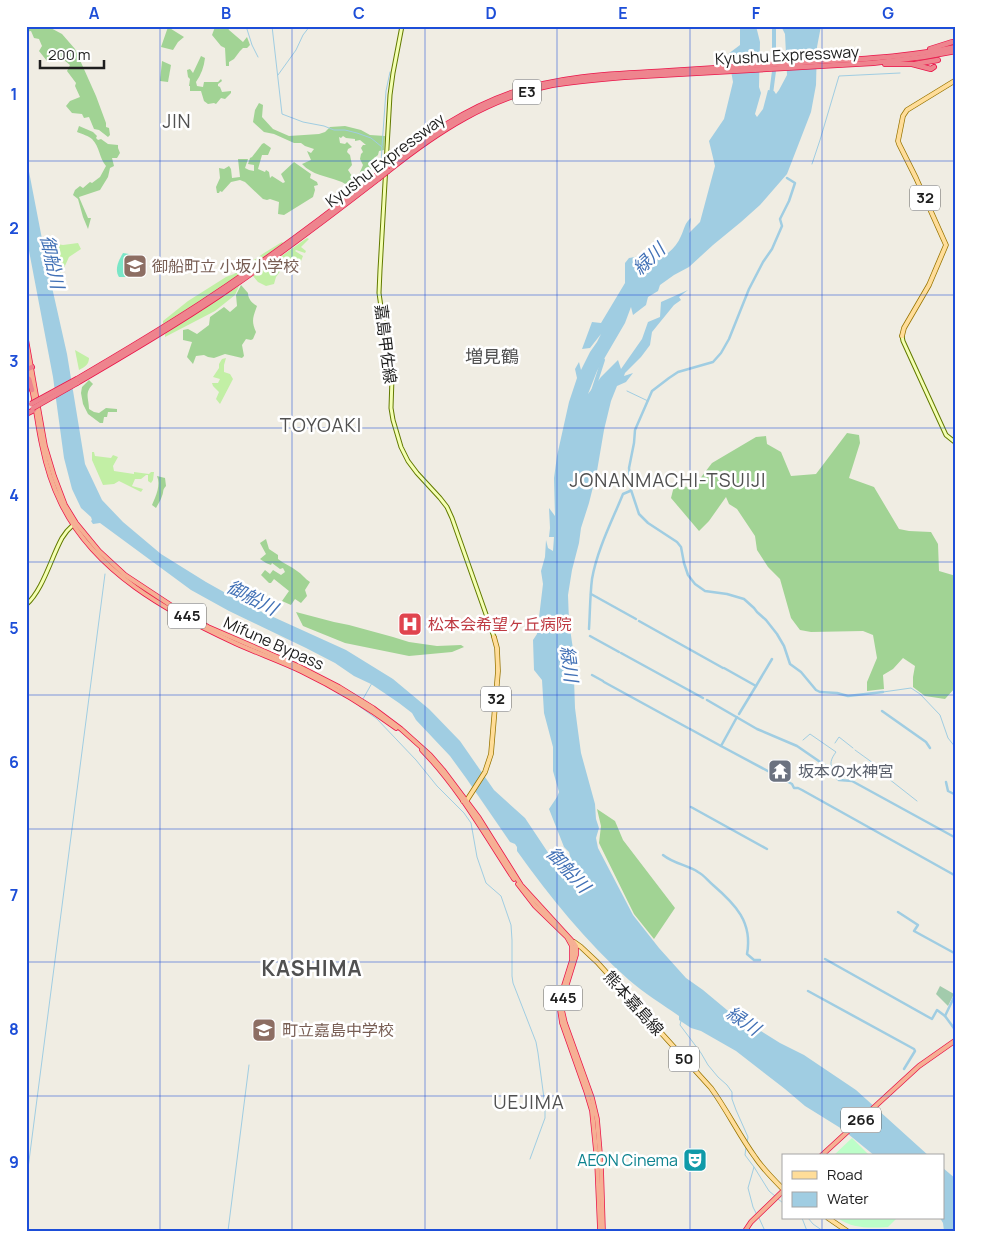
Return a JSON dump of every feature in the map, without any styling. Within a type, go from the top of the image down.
[{"type":"highway","points":[[874,61],[954,44]]},
{"type":"highway","name":"Kyushu Expressway","points":[[26,413],[208,299],[269,257],[427,141],[475,112],[510,97],[564,83],[602,79],[685,72],[874,61],[923,57],[956,51]]},
{"type":"highway","points":[[874,61],[891,65],[938,60]]},
{"type":"highway","points":[[912,64],[932,70],[934,68]]},
{"type":"highway","name":"Mifune Bypass","points":[[26,339],[28,368],[49,461],[74,524]]},
{"type":"highway","name":"Mifune Bypass","points":[[26,358],[47,468],[62,504],[74,524],[92,549],[107,564],[159,603],[213,633],[286,664],[321,681],[362,705],[405,735],[467,798]]},
{"type":"highway","points":[[26,377],[29,379],[32,390]]},
{"type":"highway","name":"Kyushu Expressway","points":[[26,407],[33,407],[64,391],[77,381]]},
{"type":"highway","name":"445","points":[[467,798],[478,822],[520,888],[572,942],[573,954],[561,995],[560,1010],[562,1023],[592,1111],[602,1231]]},
{"type":"highway","name":"266","points":[[824,1154],[931,1056],[956,1040]]},
{"type":"highway","points":[[745,1231],[782,1191]]},
{"type":"main road","name":"嘉島甲佐線","points":[[402,26],[392,73],[390,95],[379,293],[392,378],[392,416],[408,461],[440,498],[452,518],[494,637]]},
{"type":"main road","name":"32","points":[[902,336],[904,328],[929,286],[946,245],[899,144],[903,116],[906,110],[956,80]]},
{"type":"main road","points":[[902,336],[946,435],[956,443]]},
{"type":"main road","points":[[26,605],[38,589],[62,538],[74,524]]},
{"type":"main road","name":"32","points":[[467,798],[486,768],[492,747],[498,671],[498,648],[494,637]]},
{"type":"main road","name":"熊本嘉島線","points":[[572,942],[590,955],[711,1088],[755,1158],[782,1189]]},
{"type":"main road","points":[[831,1220],[847,1231]]},
{"type":"green space","points":[[26,26],[47,26],[62,34],[75,49],[96,96],[106,127],[109,128],[110,135],[108,137],[99,130],[94,129],[89,117],[84,118],[82,114],[72,113],[66,106],[70,101],[80,97],[75,86],[76,83],[67,71],[70,65],[58,55],[50,62],[47,61],[39,51],[42,46],[39,39],[34,38],[31,31],[26,32]]},
{"type":"green space","points":[[214,26],[227,26],[243,42],[247,37],[250,45],[247,48],[243,48],[229,62],[229,66],[226,66],[225,48],[212,35]]},
{"type":"green space","points":[[168,27],[184,37],[173,50],[161,47]]},
{"type":"green space","points":[[201,56],[205,58],[202,71],[196,82],[197,86],[203,87],[204,82],[218,82],[221,79],[222,81],[218,86],[222,92],[231,91],[225,99],[221,98],[216,104],[208,104],[204,101],[201,91],[190,91],[190,79],[187,70],[190,69],[193,73]]},
{"type":"green space","points":[[162,61],[171,65],[168,82],[160,81]]},
{"type":"green space","points":[[259,103],[263,105],[262,117],[273,129],[289,136],[319,134],[325,132],[330,127],[345,126],[361,130],[370,135],[385,136],[384,150],[379,151],[378,155],[374,158],[373,167],[350,186],[306,168],[302,164],[311,160],[307,151],[311,153],[314,149],[264,132],[253,122],[255,110]],"holes":[[[343,136],[355,139],[355,141],[360,140],[366,145],[363,145],[361,148],[363,152],[360,159],[363,165],[356,179],[348,170],[352,165],[350,155],[347,152],[352,147],[347,142],[345,144],[340,143],[339,137]]]},
{"type":"green space","points":[[79,126],[93,132],[98,140],[101,139],[108,144],[118,145],[120,153],[117,158],[112,158],[114,166],[110,168],[108,177],[100,190],[79,197],[88,218],[91,218],[88,229],[78,199],[73,195],[80,186],[83,188],[100,177],[106,166],[97,145],[92,139],[77,132]]},
{"type":"green space","points":[[264,143],[271,148],[268,155],[262,155],[258,169],[265,172],[266,170],[269,172],[270,178],[272,176],[283,183],[285,182],[281,174],[294,162],[311,174],[310,178],[317,182],[318,185],[314,186],[313,197],[284,215],[278,214],[279,202],[263,199],[245,182],[240,180],[231,182],[222,192],[217,193],[216,187],[220,178],[219,168],[224,169],[229,166],[232,178],[240,177],[238,159],[248,159],[245,168],[254,171],[254,165],[248,164],[250,158]]},
{"type":"green space","points":[[307,238],[309,239],[301,247],[306,251],[305,253],[295,251],[303,256],[301,261],[297,265],[292,260],[287,262],[285,268],[276,277],[274,284],[266,286],[258,282],[253,276]]},
{"type":"green space","points":[[282,242],[239,275],[163,324],[163,321],[188,301],[234,274]]},
{"type":"green space","points":[[78,243],[81,249],[69,257],[64,268],[61,268],[61,278],[56,252],[57,244]]},
{"type":"green space","points":[[123,253],[135,255],[137,260],[131,275],[119,277],[117,268]]},
{"type":"green space","points":[[241,285],[248,293],[253,304],[257,306],[253,319],[256,332],[253,339],[246,339],[242,345],[244,356],[242,358],[225,354],[214,358],[204,355],[196,356],[193,364],[187,357],[192,342],[183,340],[183,330],[188,329],[197,334],[209,325],[210,317],[224,307],[230,312],[237,306],[236,295]]},
{"type":"green space","points":[[239,286],[235,295],[215,311],[165,337],[165,334],[175,327]]},
{"type":"green space","points":[[75,350],[89,358],[86,365],[79,370]]},
{"type":"green space","points":[[226,358],[224,372],[230,374],[233,379],[220,404],[216,399],[219,392],[212,383],[218,383],[220,379],[213,377],[222,359]]},
{"type":"green space","points":[[89,380],[93,384],[88,393],[89,409],[99,413],[106,408],[117,409],[117,412],[108,412],[107,417],[104,417],[103,423],[100,423],[88,414],[83,404],[82,387]]},
{"type":"green space","points":[[847,433],[859,435],[860,443],[849,478],[874,487],[899,529],[931,532],[938,544],[939,571],[956,576],[956,685],[945,699],[925,696],[913,687],[915,666],[903,658],[893,669],[883,675],[884,689],[867,691],[867,682],[877,658],[873,635],[863,631],[811,632],[800,630],[791,618],[780,579],[768,567],[757,550],[755,536],[737,509],[729,504],[726,497],[709,521],[699,531],[671,498],[674,486],[690,487],[699,480],[712,463],[756,437],[766,436],[767,444],[781,452],[791,476],[816,474]]},
{"type":"green space","points":[[92,452],[94,452],[95,456],[111,458],[113,455],[118,457],[113,466],[114,471],[134,474],[134,472],[149,474],[154,472],[153,480],[151,483],[148,481],[148,475],[141,479],[135,479],[132,486],[143,489],[141,492],[119,481],[114,484],[103,485],[92,460]]},
{"type":"green space","points":[[157,476],[165,478],[166,486],[156,508],[152,505],[158,487]]},
{"type":"green space","points":[[266,539],[269,549],[278,555],[278,559],[295,569],[310,582],[305,590],[307,596],[301,603],[295,599],[291,605],[282,601],[289,591],[274,579],[269,583],[261,575],[265,570],[270,574],[273,570],[281,575],[285,572],[283,568],[280,569],[272,563],[271,565],[260,559],[266,554],[260,543]]},
{"type":"green space","points":[[296,612],[409,642],[437,646],[461,645],[464,647],[452,652],[409,656],[345,643],[303,626]]},
{"type":"green space","points":[[597,809],[615,821],[623,840],[675,908],[654,939],[634,914],[599,843],[601,826]]},
{"type":"green space","points":[[940,986],[954,994],[948,1006],[936,994]]},
{"type":"green space","points":[[852,1138],[868,1154],[835,1154]]},
{"type":"green space","points":[[840,1220],[895,1220],[888,1227],[875,1228],[855,1226]]},
{"type":"water","name":"御船川","points":[[740,26],[756,26],[760,42],[759,87],[761,93],[755,114],[757,117],[763,109],[768,90],[774,91],[776,94],[787,75],[785,34],[781,26],[821,26],[817,47],[816,85],[811,112],[787,174],[760,205],[689,267],[660,285],[658,291],[648,297],[646,305],[633,315],[631,307],[625,323],[597,371],[588,394],[618,360],[621,369],[642,339],[648,322],[660,317],[661,302],[688,290],[679,297],[681,300],[674,305],[652,332],[650,345],[624,376],[633,373],[626,382],[617,386],[611,401],[597,471],[581,528],[568,595],[573,649],[575,708],[581,753],[595,804],[599,828],[596,838],[598,848],[633,915],[659,948],[686,978],[727,1010],[780,1043],[804,1055],[856,1090],[927,1154],[873,1154],[842,1129],[805,1106],[736,1051],[679,1020],[679,1016],[629,980],[569,919],[517,851],[515,844],[510,842],[450,756],[416,720],[412,713],[371,684],[354,676],[335,663],[229,611],[191,590],[100,523],[93,524],[91,517],[81,508],[72,489],[64,458],[53,377],[26,235],[26,156],[47,265],[67,354],[85,464],[102,500],[123,522],[161,554],[206,582],[247,605],[346,650],[393,679],[429,709],[460,741],[494,790],[525,818],[557,868],[564,862],[571,860],[549,809],[559,792],[553,771],[553,747],[544,713],[542,680],[534,670],[533,640],[537,634],[543,584],[541,571],[545,557],[546,540],[548,548],[553,551],[554,537],[549,537],[549,508],[555,516],[554,478],[569,402],[577,378],[575,369],[579,362],[581,370],[601,334],[590,348],[582,349],[592,322],[601,323],[625,283],[625,263],[629,258],[641,256],[646,267],[662,248],[668,253],[674,247],[691,218],[689,233],[700,222],[715,166],[709,141],[724,119],[733,82],[728,54],[740,45]]},
{"type":"water","points":[[944,1169],[956,1179],[956,1231],[944,1231],[941,1220],[944,1220]]},
{"type":"waterway","points":[[246,26],[258,57]]},
{"type":"waterway","points":[[272,26],[282,114],[303,122],[334,130],[345,130],[371,138],[382,147],[381,166]]},
{"type":"waterway","points":[[278,75],[310,26]]},
{"type":"waterway","name":"緑川","points":[[771,94],[774,71],[774,26]]},
{"type":"waterway","points":[[382,146],[386,91],[390,72]]},
{"type":"waterway","points":[[812,164],[839,76],[900,73]]},
{"type":"waterway","points":[[787,178],[795,183],[780,219],[782,226],[772,249],[749,289],[729,339],[721,353],[713,362],[678,372],[652,391],[635,430],[629,468],[631,490],[639,514],[648,523],[677,542],[681,547],[688,575],[695,584],[705,591],[744,599],[766,620],[777,634],[784,646],[790,664],[801,672],[816,690],[848,696],[883,692]]},
{"type":"waterway","name":"緑川","points":[[593,391],[603,360]]},
{"type":"waterway","points":[[627,391],[648,401]]},
{"type":"waterway","points":[[589,629],[592,579],[597,557],[623,494],[630,491]]},
{"type":"waterway","points":[[26,1184],[105,574]]},
{"type":"waterway","points":[[591,594],[636,619]]},
{"type":"waterway","points":[[639,621],[723,668]]},
{"type":"waterway","points":[[590,636],[619,652]]},
{"type":"waterway","points":[[621,653],[703,698]]},
{"type":"waterway","points":[[756,686],[772,659]]},
{"type":"waterway","points":[[724,668],[756,686],[739,714]]},
{"type":"waterway","points":[[592,675],[603,681]]},
{"type":"waterway","points":[[604,682],[688,728]]},
{"type":"waterway","points":[[363,699],[372,683]]},
{"type":"waterway","points":[[883,692],[911,688],[920,694],[940,715],[948,738],[956,748]]},
{"type":"waterway","points":[[707,700],[757,729],[797,746],[826,766],[839,780],[852,781],[956,838]]},
{"type":"waterway","points":[[359,704],[359,706],[377,719],[464,813],[471,823],[477,857],[486,883],[501,896],[511,925],[513,983],[536,1042],[545,1106],[545,1118],[530,1159]]},
{"type":"waterway","points":[[882,711],[926,742],[930,748]]},
{"type":"waterway","points":[[690,729],[721,746],[737,717]]},
{"type":"waterway","points":[[803,740],[810,734],[836,752],[831,763],[833,769],[841,777],[853,777]]},
{"type":"waterway","points":[[835,743],[839,737],[853,748]]},
{"type":"waterway","points":[[721,746],[956,876]]},
{"type":"waterway","points":[[855,750],[891,776],[889,779],[917,801]]},
{"type":"waterway","points":[[946,782],[948,791],[956,795]]},
{"type":"waterway","points":[[691,807],[767,849]]},
{"type":"waterway","points":[[663,855],[700,873],[728,899],[745,923],[748,943],[747,954],[754,960],[760,960]]},
{"type":"waterway","points":[[898,912],[918,925],[914,931],[956,954]]},
{"type":"waterway","points":[[825,959],[932,1019],[937,1010],[945,1016],[956,1031]]},
{"type":"waterway","points":[[808,991],[914,1049],[915,1051],[904,1069]]},
{"type":"waterway","points":[[945,1016],[956,993]]},
{"type":"waterway","points":[[681,1021],[680,1025],[708,1065],[732,1092],[732,1099],[748,1137],[747,1143]]},
{"type":"waterway","points":[[228,1231],[249,1065]]},
{"type":"waterway","points":[[746,1147],[745,1155],[754,1167],[748,1188],[757,1215]]},
{"type":"waterway","points":[[754,1167],[769,1191],[775,1196]]},
{"type":"waterway","points":[[778,1199],[782,1202]]},
{"type":"waterway","points":[[759,1218],[765,1231]]},
{"type":"waterway","points":[[803,1220],[807,1231]]},
{"type":"waterway","points":[[810,1220],[823,1231]]},
{"type":"place","name":"御船町立 小坂小学校","points":[[135,266]]},
{"type":"place","name":"松本会希望ヶ丘病院","points":[[410,624]]},
{"type":"place","name":"坂本の水神宮","points":[[780,771]]},
{"type":"place","name":"町立嘉島中学校","points":[[264,1030]]},
{"type":"place","name":"AEON Cinema","points":[[695,1160]]},
{"type":"district","name":"JIN","points":[[177,121]]},
{"type":"district","name":"増見鶴","points":[[492,357]]},
{"type":"district","name":"TOYOAKI","points":[[321,425]]},
{"type":"district","name":"JONANMACHI-TSUIJI","points":[[668,480]]},
{"type":"district","name":"KASHIMA","points":[[312,969]]},
{"type":"district","name":"UEJIMA","points":[[529,1102]]}]
